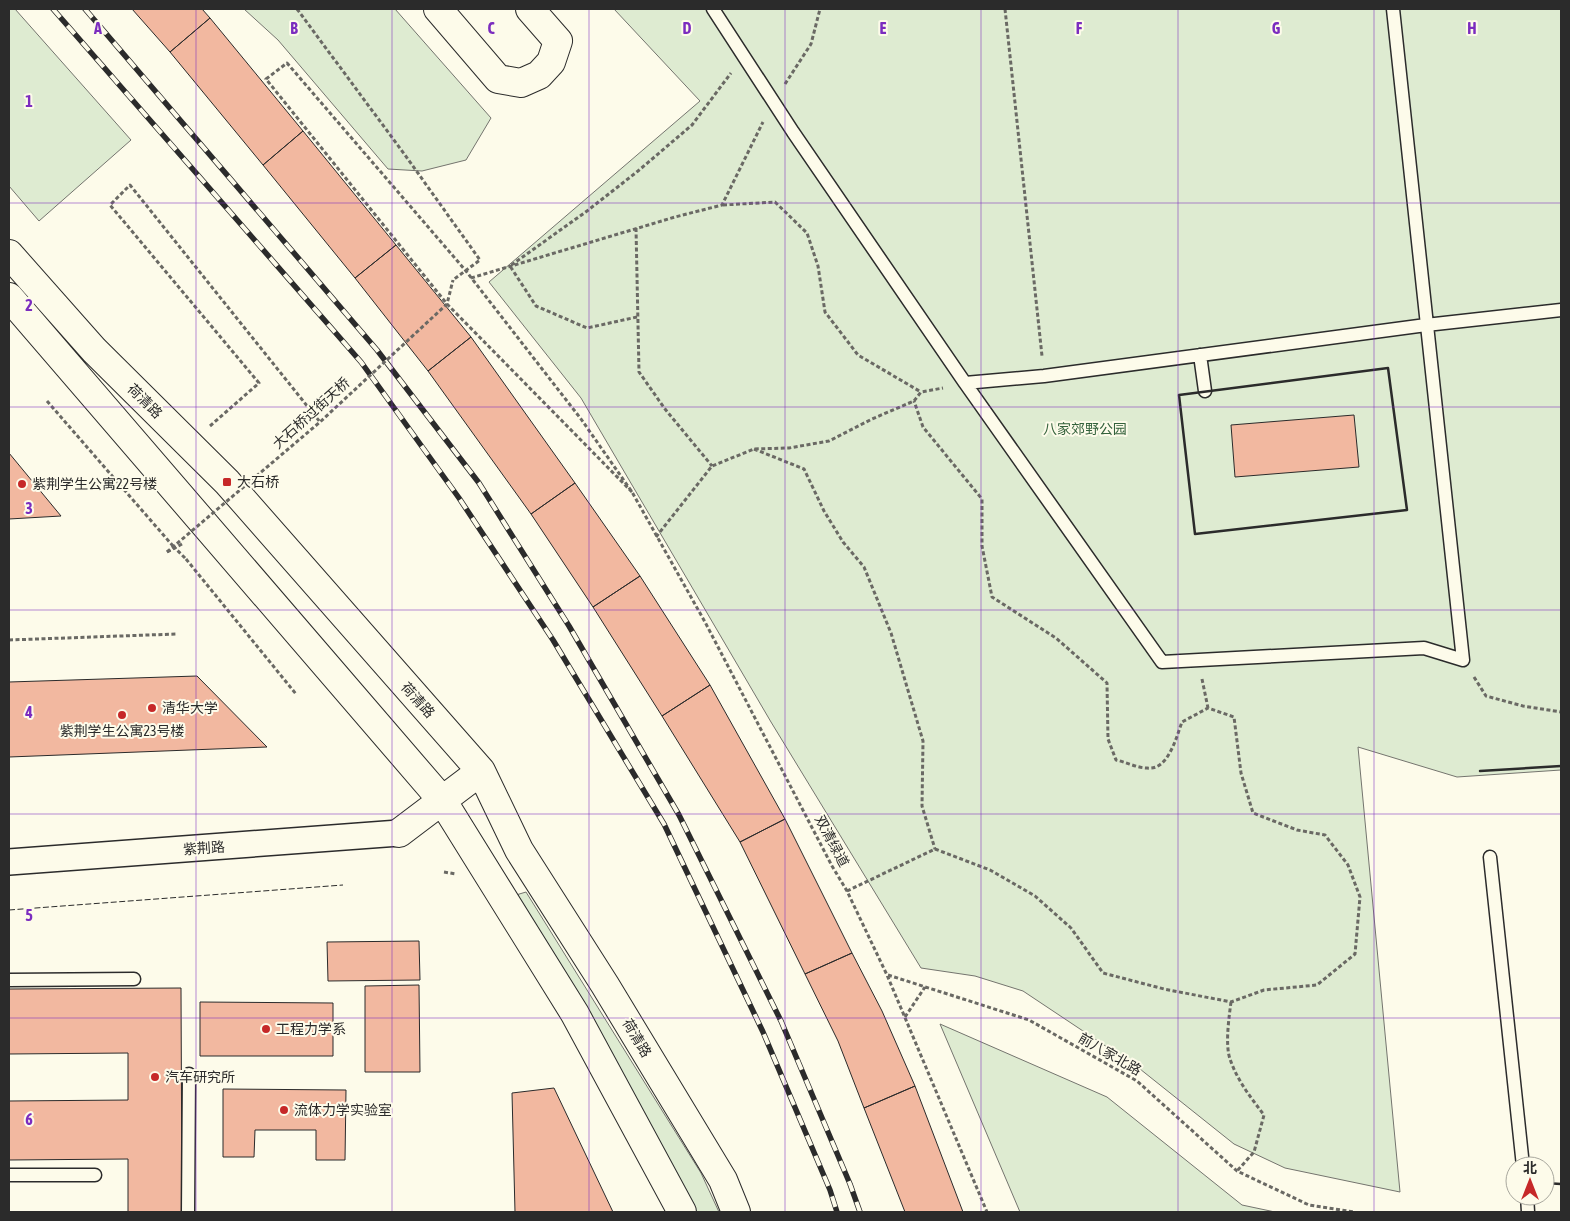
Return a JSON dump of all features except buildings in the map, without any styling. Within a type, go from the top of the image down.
[{"type":"main road","points":[[438,9],[498,79],[521,83],[539,75],[552,62],[558,41],[530,9]]},
{"type":"main road","name":"荷清路","points":[[9,254],[94,350],[227,482],[481,771],[520,850],[605,985],[723,1180],[736,1212]]},
{"type":"main road","points":[[9,296],[442,800],[575,1014],[682,1212]]},
{"type":"main road","points":[[399,833],[481,771]]},
{"type":"street","name":"紫荆路","points":[[9,862],[399,833]]},
{"type":"lane","points":[[713,9],[965,383],[1162,662],[1424,648],[1462,660],[1393,9]]},
{"type":"lane","points":[[965,383],[1044,376],[1426,325],[1561,310]]},
{"type":"lane","points":[[1200,356],[1205,392]]},
{"type":"lane","points":[[1490,857],[1522,1156]]},
{"type":"lane","points":[[9,980],[134,979]]},
{"type":"lane","points":[[188,1212],[189,1074]]},
{"type":"lane","points":[[9,1175],[95,1175]]},
{"type":"path","points":[[297,9],[480,260],[453,280],[447,304]]},
{"type":"path","points":[[722,205],[774,102],[811,44],[820,9]]},
{"type":"path","points":[[1005,9],[1044,376]]},
{"type":"path","points":[[510,266],[587,211],[692,125],[744,57]]},
{"type":"path","points":[[287,64],[466,271],[580,419],[632,492],[447,304],[266,79],[287,64]]},
{"type":"path","points":[[259,383],[110,205],[130,185],[320,422]]},
{"type":"path","points":[[471,278],[636,228],[722,205],[774,202],[806,233],[818,266],[825,312],[858,356],[921,392]]},
{"type":"path","points":[[636,228],[639,372],[665,409],[712,466]]},
{"type":"path","points":[[510,266],[536,306],[587,328],[637,317]]},
{"type":"path","name":"大石桥过街天桥","points":[[192,538],[167,552],[320,422],[447,304]]},
{"type":"path","points":[[656,537],[712,466],[754,449],[789,448],[829,441],[872,419],[914,401],[921,392],[965,383]]},
{"type":"path","points":[[47,401],[186,559],[296,694]]},
{"type":"path","points":[[848,891],[935,849],[990,870],[1035,896],[1071,928],[1103,973],[1164,990],[1231,1002],[1264,990],[1317,985],[1355,954],[1360,898],[1348,865],[1325,835],[1296,830],[1253,813],[1241,773],[1234,717],[1208,708],[1182,722],[1164,763],[1148,769],[1116,760],[1108,739],[1107,682],[1056,638],[992,597],[982,546],[982,499],[922,426],[914,401]]},
{"type":"path","points":[[754,449],[804,468],[824,511],[843,542],[864,567],[891,633],[923,741],[922,806],[935,849]]},
{"type":"path","name":"双清绿道","points":[[632,492],[705,622],[832,866],[848,891],[887,975],[987,1212]]},
{"type":"path","points":[[9,640],[176,634]]},
{"type":"path","points":[[1201,660],[1203,689],[1208,708]]},
{"type":"path","points":[[1462,660],[1486,696],[1523,706],[1561,712]]},
{"type":"path","name":"前八家北路","points":[[887,975],[1028,1020],[1137,1081],[1236,1171],[1310,1205],[1354,1212]]},
{"type":"path","points":[[905,1017],[925,987]]},
{"type":"path","points":[[1231,1002],[1228,1029],[1229,1058],[1245,1090],[1264,1115],[1254,1152],[1236,1171]]},
{"type":"green space","points":[[9,9],[15,9],[131,140],[39,221],[9,186]]},
{"type":"green space","points":[[244,9],[395,9],[491,118],[466,160],[422,171],[388,169],[278,40]]},
{"type":"green space","name":"八家郊野公园","points":[[614,9],[1561,9],[1561,770],[1457,777],[1358,747],[1400,1192],[1285,1168],[1234,1144],[1140,1069],[1023,991],[975,976],[921,968],[771,722],[581,398],[489,282],[700,101]]},
{"type":"green space","points":[[526,892],[701,1173],[719,1212],[684,1212],[516,895]]},
{"type":"green space","points":[[940,1024],[1107,1097],[1242,1205],[1275,1212],[1020,1212]]},
{"type":"railway","points":[[53,9],[361,362],[459,498],[553,640],[664,824],[763,1032],[830,1190],[837,1212]]},
{"type":"railway","points":[[85,9],[377,350],[479,483],[569,626],[679,815],[781,1021],[860,1212]]},
{"type":"fence","points":[[9,910],[343,885]]},
{"type":"wall","points":[[1388,368],[1407,510],[1195,534],[1179,395],[1388,368]]},
{"type":"wall","points":[[1480,771],[1561,766]]},
{"type":"wall","points":[[1555,1184],[1561,1184]]},
{"type":"place","name":"大石桥","points":[[227,482]]},
{"type":"place","name":"紫荆学生公寓22号楼","points":[[22,484]]},
{"type":"place","name":"清华大学","points":[[152,708]]},
{"type":"place","name":"紫荆学生公寓23号楼","points":[[122,715]]},
{"type":"place","name":"工程力学系","points":[[266,1029]]},
{"type":"place","name":"汽车研究所","points":[[155,1077]]},
{"type":"place","name":"流体力学实验室","points":[[284,1110]]}]
